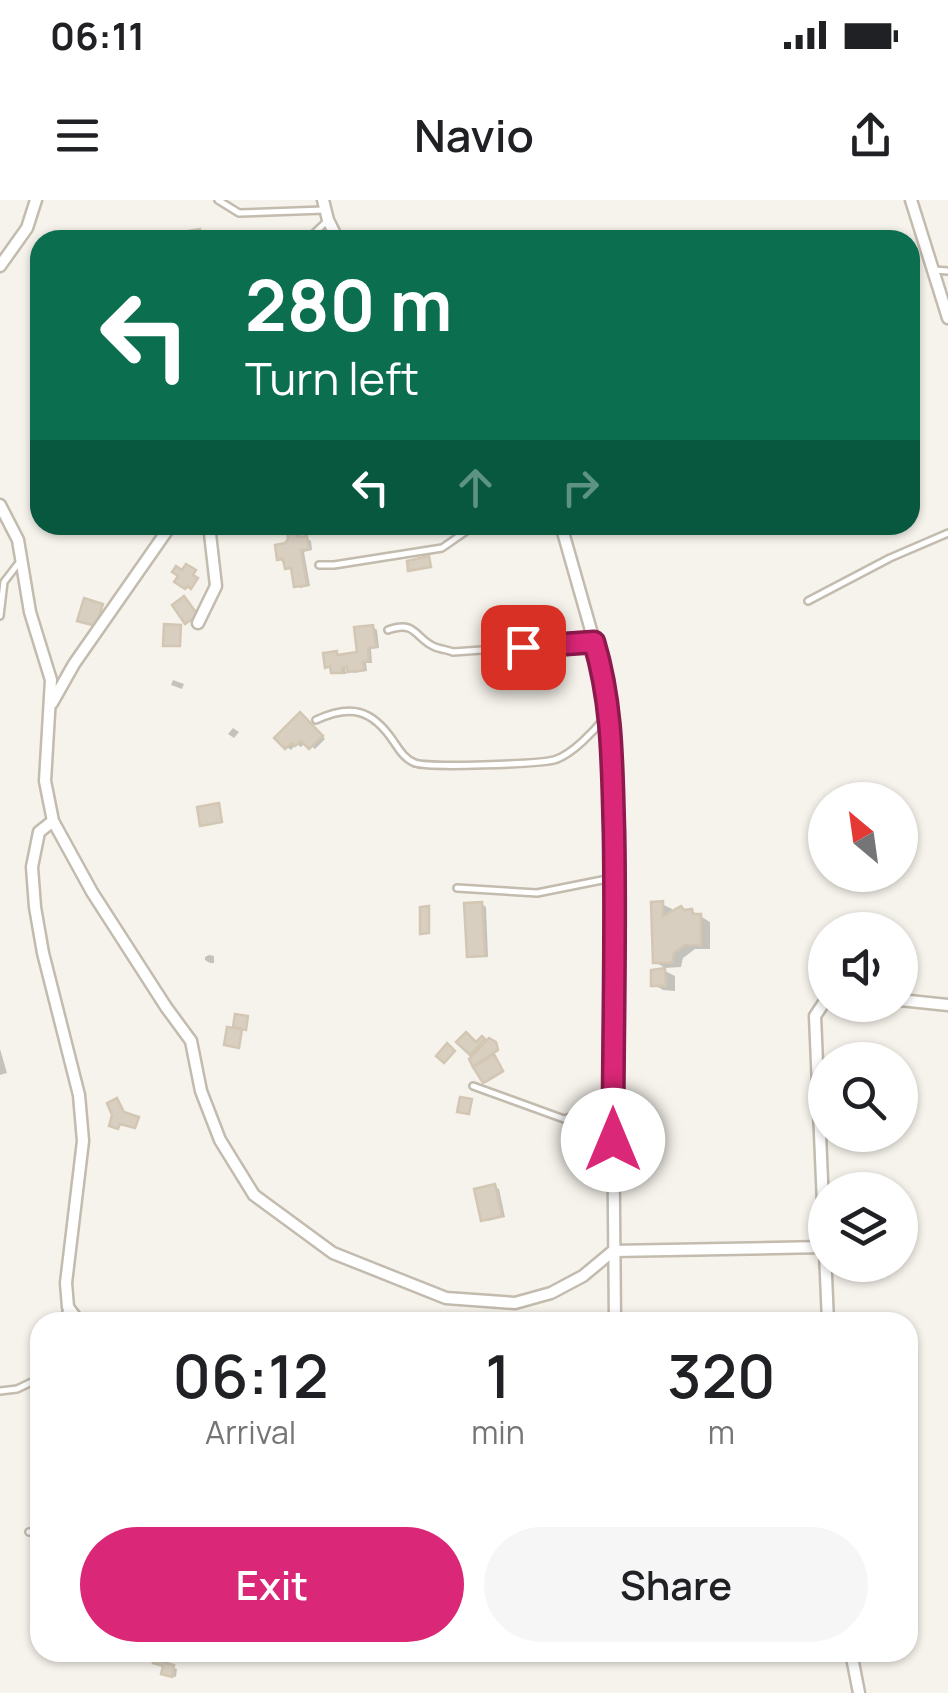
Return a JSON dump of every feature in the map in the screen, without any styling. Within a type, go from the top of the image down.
[{"type":"street","points":[[0,266],[27,228],[36,200]]},
{"type":"street","points":[[911,200],[948,318]]},
{"type":"street","points":[[0,505],[18,540],[30,612],[50,680],[45,780],[53,820],[92,892],[191,1041],[201,1091],[220,1140],[254,1195],[333,1253],[446,1298],[515,1302],[551,1293],[583,1276],[613,1251],[808,1247]]},
{"type":"street","points":[[50,708],[74,664],[164,535]]},
{"type":"street","points":[[198,623],[216,586],[210,535]]},
{"type":"street","points":[[565,535],[604,676],[609,712],[614,878],[614,1312]]},
{"type":"street","points":[[53,820],[38,832],[32,867],[37,922],[79,1095],[83,1141],[66,1283],[71,1312]]},
{"type":"street","points":[[918,1002],[948,1005]]},
{"type":"street","points":[[815,1022],[821,1172]]},
{"type":"street","points":[[826,1282],[827,1312]]},
{"type":"street","points":[[853,1662],[859,1693]]},
{"type":"lane","points":[[218,200],[239,213],[325,210]]},
{"type":"lane","points":[[274,200],[276,210]]},
{"type":"lane","points":[[934,270],[948,271]]},
{"type":"lane","points":[[808,601],[948,533]]},
{"type":"lane","points":[[320,565],[442,548],[461,535]]},
{"type":"lane","points":[[0,616],[4,582],[22,559]]},
{"type":"lane","points":[[388,630],[401,626],[418,631],[436,648],[453,652],[594,642]]},
{"type":"lane","points":[[316,720],[334,712],[358,712],[376,720],[400,753],[411,761],[420,765],[468,765],[556,760],[591,734],[609,712]]},
{"type":"lane","points":[[457,888],[537,893],[614,878]]},
{"type":"lane","points":[[472,1086],[564,1119],[613,1103]]},
{"type":"lane","points":[[66,1312],[68,1307]]},
{"type":"lane","points":[[0,1391],[17,1390],[30,1383]]},
{"type":"building","points":[[288,535],[307,536],[309,549],[301,550],[307,585],[294,587],[291,568],[285,569],[283,559],[277,560],[275,545],[288,539]]},
{"type":"building","points":[[429,556],[431,567],[408,571],[407,561]]},
{"type":"building","points":[[186,564],[196,570],[193,575],[198,578],[191,589],[174,582],[178,576],[172,572],[176,566],[182,570]]},
{"type":"building","points":[[184,596],[198,615],[185,624],[172,605]]},
{"type":"building","points":[[84,598],[103,604],[96,626],[77,621]]},
{"type":"building","points":[[164,624],[181,625],[180,646],[163,646]]},
{"type":"building","points":[[373,625],[376,647],[368,648],[369,661],[363,662],[364,670],[347,672],[347,667],[342,668],[342,673],[331,673],[330,666],[325,668],[323,653],[357,652],[354,627]]},
{"type":"building","points":[[300,712],[323,736],[309,749],[301,741],[285,749],[274,738]]},
{"type":"building","points":[[219,803],[222,822],[200,826],[197,807]]},
{"type":"building","points":[[663,901],[663,916],[681,906],[701,914],[701,945],[685,945],[674,953],[672,963],[653,963],[651,902]]},
{"type":"building","points":[[482,902],[485,956],[467,957],[464,903]]},
{"type":"building","points":[[429,906],[429,933],[420,934],[420,907]]},
{"type":"building","points":[[665,968],[666,986],[651,986],[651,970]]},
{"type":"building","points":[[235,1014],[248,1016],[246,1030],[233,1027]]},
{"type":"building","points":[[227,1027],[242,1029],[239,1048],[224,1045]]},
{"type":"building","points":[[466,1032],[476,1042],[482,1036],[485,1039],[470,1055],[456,1042]]},
{"type":"building","points":[[489,1038],[496,1042],[498,1050],[473,1067],[469,1059]]},
{"type":"building","points":[[447,1043],[455,1051],[444,1063],[436,1056]]},
{"type":"building","points":[[494,1054],[503,1071],[483,1083],[473,1067]]},
{"type":"building","points":[[460,1097],[472,1099],[469,1114],[457,1112]]},
{"type":"building","points":[[117,1098],[124,1112],[139,1117],[135,1128],[109,1126],[112,1115],[107,1103]]},
{"type":"building","points":[[495,1184],[502,1216],[481,1221],[474,1189]]},
{"type":"building","points":[[153,1663],[174,1665],[172,1677],[161,1674],[163,1666]]},
{"type":"route","points":[[523,647],[594,642],[604,676],[611,731],[614,878],[613,1140]]}]
